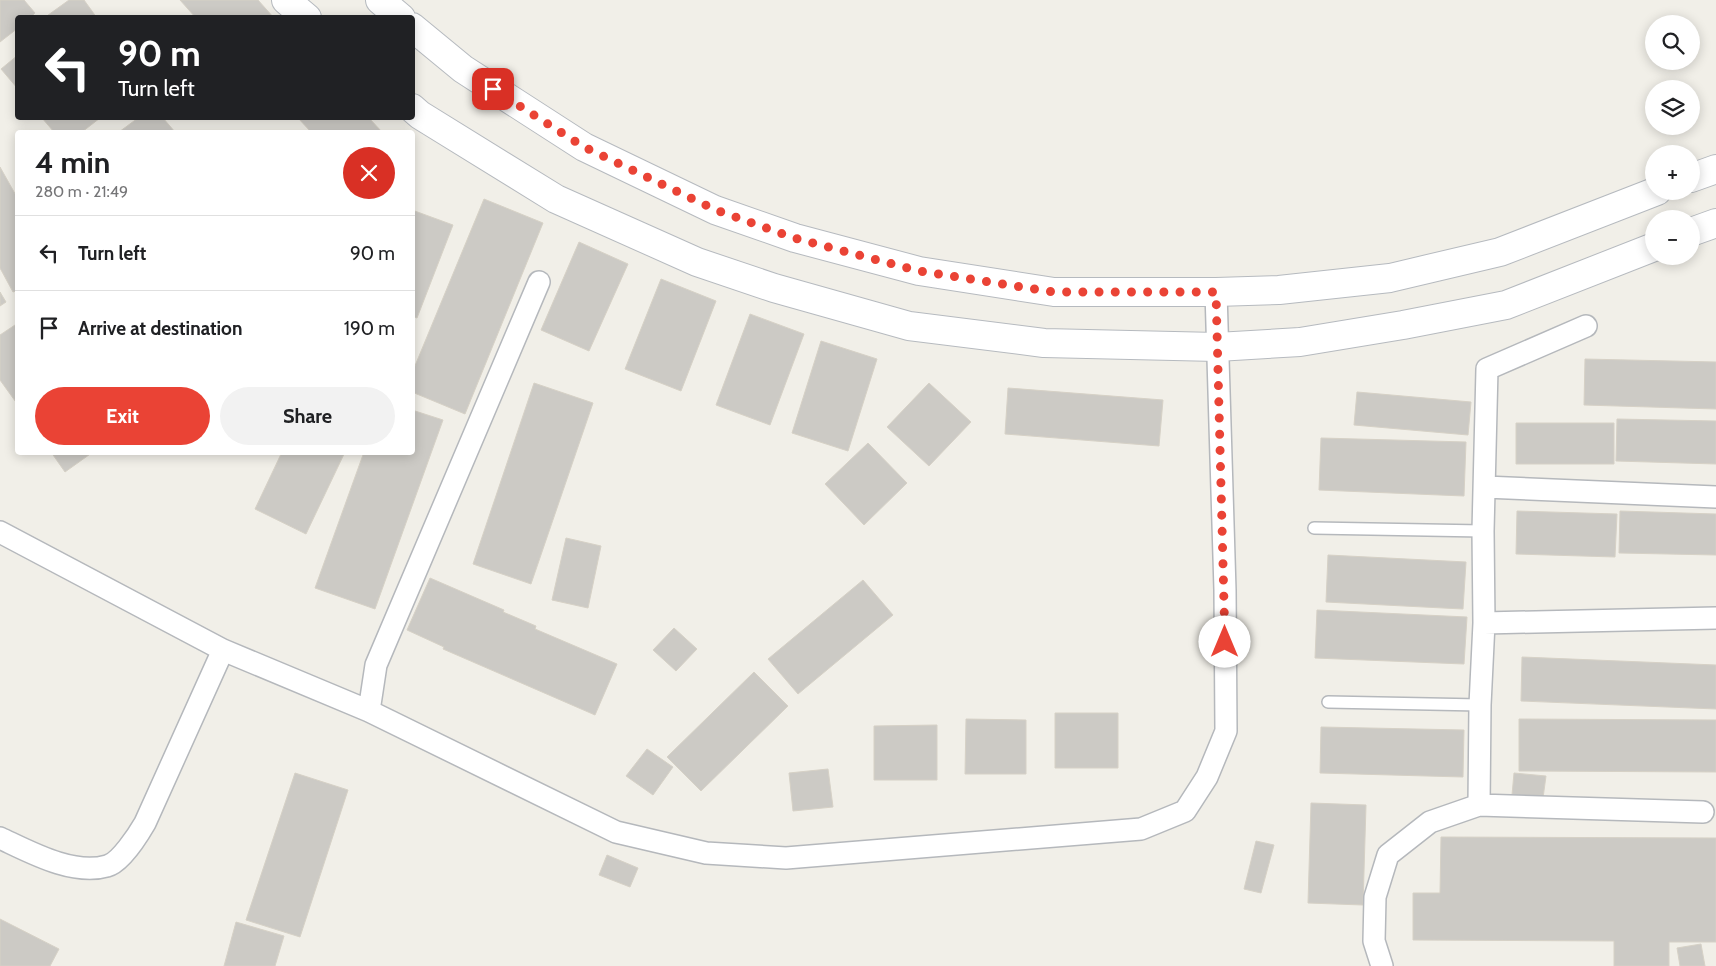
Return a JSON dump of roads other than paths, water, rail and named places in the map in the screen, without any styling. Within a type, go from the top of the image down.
[{"type":"street","points":[[286,0],[304,15]]},
{"type":"street","points":[[380,0],[398,15]]},
{"type":"street","points":[[415,29],[463,69],[584,147],[716,210],[794,238],[919,271],[1054,292],[1278,290],[1390,278],[1500,252],[1645,196]]},
{"type":"street","points":[[415,111],[556,199],[697,262],[774,288],[909,326],[1044,343],[1217,347],[1300,342],[1506,305],[1645,251]]},
{"type":"street","points":[[1700,175],[1716,169]]},
{"type":"street","points":[[1700,229],[1716,223]]},
{"type":"street","points":[[369,711],[376,665],[539,282]]},
{"type":"street","points":[[0,532],[222,650],[369,711],[616,832],[706,854],[786,858],[1141,829],[1185,811],[1207,777],[1226,731],[1225,590],[1216,292]]},
{"type":"street","points":[[1478,804],[1484,623],[1483,531],[1487,369],[1586,326]]},
{"type":"street","points":[[1485,487],[1716,498]]},
{"type":"street","points":[[1484,623],[1716,618]]},
{"type":"street","points":[[0,838],[46,859],[78,868],[108,866],[130,847],[145,823],[222,650]]},
{"type":"street","points":[[1382,966],[1374,942],[1375,897],[1388,855],[1430,822],[1478,804],[1703,812]]},
{"type":"lane","points":[[1314,528],[1483,531]]},
{"type":"lane","points":[[1328,702],[1480,705]]}]
